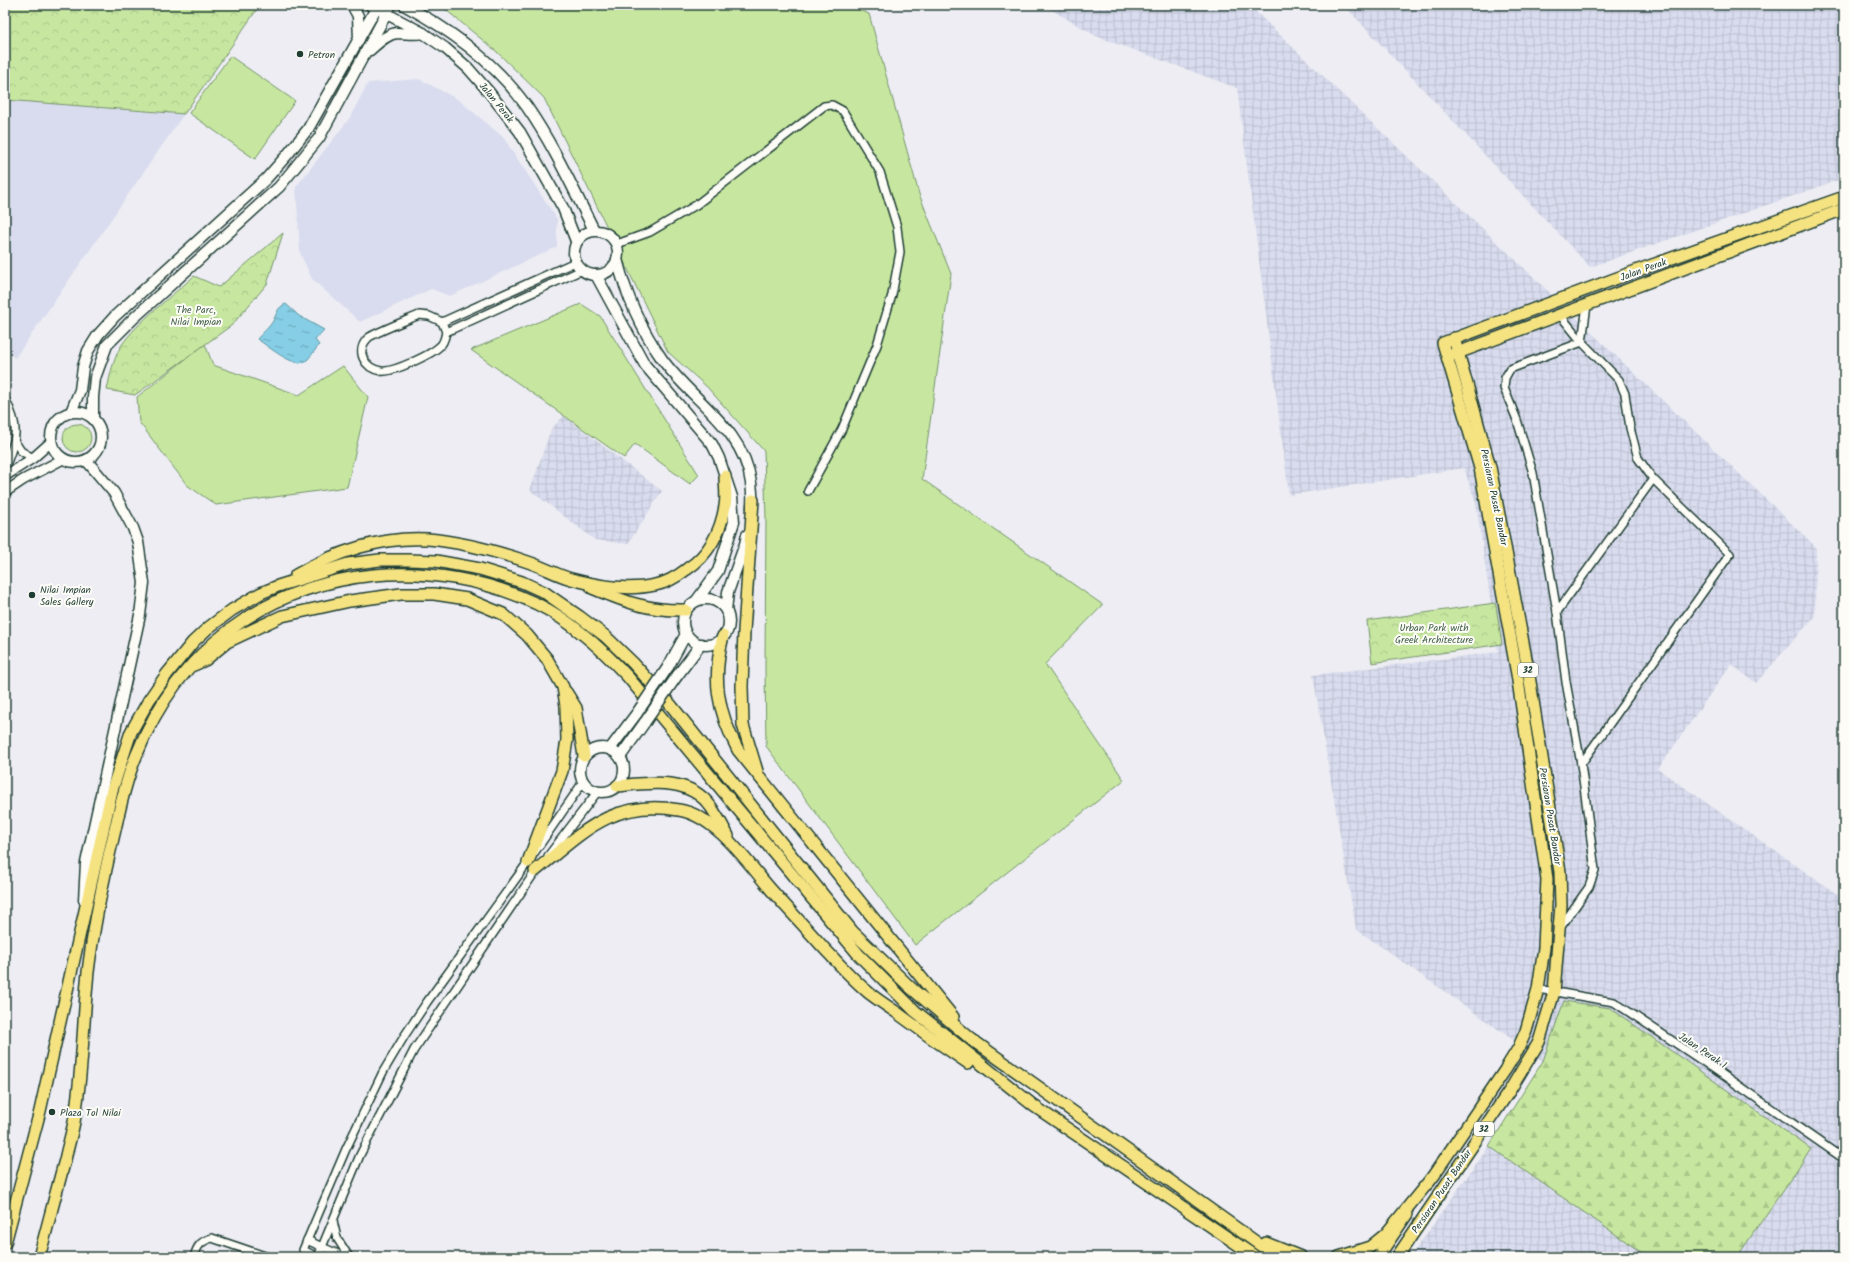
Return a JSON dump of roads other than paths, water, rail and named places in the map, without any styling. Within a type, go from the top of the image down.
[{"type":"main road","points":[[352,5],[358,16],[359,40]]},
{"type":"main road","name":"Jalan Perak","points":[[404,5],[431,19],[478,55],[506,82],[527,106],[554,150],[594,230]]},
{"type":"main road","points":[[421,5],[431,19]]},
{"type":"main road","points":[[71,412],[80,390],[83,367],[88,351],[98,335],[115,316],[266,178],[288,154],[308,129],[359,40],[375,6]]},
{"type":"main road","name":"Jalan Perak","points":[[375,6],[389,9],[423,33],[468,68],[489,92],[520,132],[563,208],[576,241]]},
{"type":"main road","points":[[93,418],[95,378],[107,345],[135,317],[288,178],[319,138],[389,9]]},
{"type":"main road","points":[[365,54],[384,38],[396,33],[414,35],[423,33]]},
{"type":"main road","name":"Jalan Perak","points":[[1442,343],[1573,294],[1844,197]]},
{"type":"main road","name":"Jalan Perak","points":[[1446,358],[1844,209]]},
{"type":"main road","points":[[617,260],[609,271],[596,275],[582,270],[575,262],[573,252],[576,241],[581,236],[594,230],[608,233],[617,244],[617,260],[624,288],[645,331],[662,359],[680,380],[705,404],[742,449],[749,469],[753,500],[744,631],[742,686],[743,725],[759,777]]},
{"type":"main road","points":[[596,275],[645,366],[712,444],[725,476],[732,497],[734,522],[718,572],[697,600],[686,610],[683,622],[686,634],[695,642],[701,644],[713,643],[723,636]]},
{"type":"main road","points":[[1573,294],[1580,300],[1591,303]]},
{"type":"main road","name":"Persiaran Pusat Bandar","points":[[1397,1257],[1524,1069],[1539,1042],[1554,992],[1561,905],[1560,872],[1528,669],[1490,467],[1454,338]]},
{"type":"main road","name":"Persiaran Pusat Bandar","points":[[1378,1257],[1518,1049],[1526,1031],[1538,989],[1544,948],[1548,880],[1517,674],[1480,468],[1442,343]]},
{"type":"main road","points":[[71,412],[86,414],[93,418],[100,430],[101,444],[94,456],[87,461],[75,463],[63,459],[57,455],[51,442],[53,426],[57,420],[71,412]]},
{"type":"main road","points":[[82,918],[86,863],[140,615],[144,583],[138,542],[133,528],[114,493],[87,461]]},
{"type":"main road","points":[[571,579],[634,588],[656,585],[675,577],[695,564],[711,546],[720,528],[726,505],[725,476]]},
{"type":"main road","points":[[753,500],[745,544],[728,592],[726,611],[728,624],[723,636],[718,657],[717,679],[719,704],[728,731],[738,750],[759,777],[803,829],[971,1039]]},
{"type":"main road","points":[[278,586],[325,559],[371,543],[405,539],[429,539],[489,550],[531,563],[644,608],[664,611],[686,610]]},
{"type":"main road","points":[[5,1243],[40,1111],[82,918],[112,790],[132,732],[149,700],[192,642],[208,628],[261,593],[278,586],[348,564],[380,560],[408,560],[436,561],[480,569],[522,582],[544,592],[586,622],[633,663],[670,704],[852,931],[911,988],[971,1039],[1277,1257]]},
{"type":"main road","points":[[39,1257],[75,1118],[82,1061],[88,972],[98,903],[130,772],[137,752],[160,707],[190,666],[227,630],[247,617],[280,601],[315,587],[354,577],[388,574],[451,578],[486,585],[537,604],[559,617],[591,640],[628,677],[859,956],[915,1011],[1034,1106]]},
{"type":"main road","points":[[190,666],[205,660],[227,642],[282,616],[350,601],[401,594],[434,594],[467,600],[503,614],[527,635],[542,653],[576,708],[584,756],[580,769],[583,782],[592,790],[598,792],[605,792],[617,786],[667,783],[692,790],[710,806],[735,847]]},
{"type":"main road","points":[[697,600],[711,599],[717,602],[726,611]]},
{"type":"main road","points":[[610,749],[637,713],[668,667],[686,634]]},
{"type":"main road","points":[[620,757],[701,644]]},
{"type":"main road","points":[[528,862],[562,771],[568,740],[563,687]]},
{"type":"main road","points":[[584,756],[596,748],[610,749],[620,757],[624,772],[622,779],[617,786]]},
{"type":"main road","points":[[536,871],[595,824],[611,815],[634,809],[656,807],[681,810],[708,822],[735,847],[772,891],[843,968],[869,993],[931,1039],[1034,1106],[1256,1257]]},
{"type":"main road","points":[[1339,1257],[1370,1247],[1386,1234],[1435,1174]]},
{"type":"main road","points":[[1248,1236],[1301,1257]]},
{"type":"main road","points":[[1240,1246],[1251,1257]]},
{"type":"street","points":[[617,244],[650,232],[696,204],[824,106],[832,105],[843,111],[880,172],[897,227],[900,252],[892,295],[877,345],[842,429],[808,491]]},
{"type":"street","points":[[442,322],[575,262]]},
{"type":"street","points":[[446,332],[582,270]]},
{"type":"street","points":[[1582,342],[1591,303]]},
{"type":"street","points":[[419,315],[429,316],[442,322],[446,332],[441,346],[428,354],[399,367],[382,371],[369,367],[363,359],[361,352],[369,337],[419,315]]},
{"type":"street","points":[[1560,315],[1582,342],[1619,380],[1625,394],[1630,428],[1638,458],[1653,480],[1730,554],[1581,764]]},
{"type":"street","points":[[1559,930],[1590,887],[1596,870],[1581,764],[1566,682],[1557,612],[1532,473],[1517,420],[1504,388],[1505,378],[1510,369],[1582,342]]},
{"type":"street","points":[[5,399],[14,416],[16,428],[15,442],[5,468]]},
{"type":"street","points":[[15,442],[22,451],[33,458]]},
{"type":"street","points":[[5,476],[33,458],[51,442]]},
{"type":"street","points":[[5,492],[22,480],[63,459]]},
{"type":"street","points":[[1557,612],[1653,480]]},
{"type":"street","points":[[583,782],[528,862],[427,1002],[386,1066],[346,1149],[303,1250],[317,1257],[360,1155],[414,1050],[536,871],[598,792]]},
{"type":"street","name":"Jalan Perak 1","points":[[1538,989],[1614,1002],[1713,1068],[1844,1159]]},
{"type":"street","points":[[333,1220],[337,1238],[349,1257]]},
{"type":"street","points":[[194,1257],[197,1246],[204,1240],[212,1238],[268,1257]]},
{"type":"street","points":[[307,1240],[345,1257]]},
{"type":"water","points":[[286,304],[299,316],[324,330],[315,340],[319,345],[307,360],[302,363],[289,360],[257,339],[271,324],[279,309]]},
{"type":"place","name":"Petron","points":[[300,54]]},
{"type":"place","name":"Nilai Impian Sales Gallery","points":[[32,595]]},
{"type":"place","name":"Plaza Tol Nilai","points":[[52,1112]]},
{"type":"park label","name":"The Parc, Nilai Impian","points":[[196,314]]},
{"type":"park label","name":"Urban Park with Greek Architecture","points":[[1434,632]]}]
